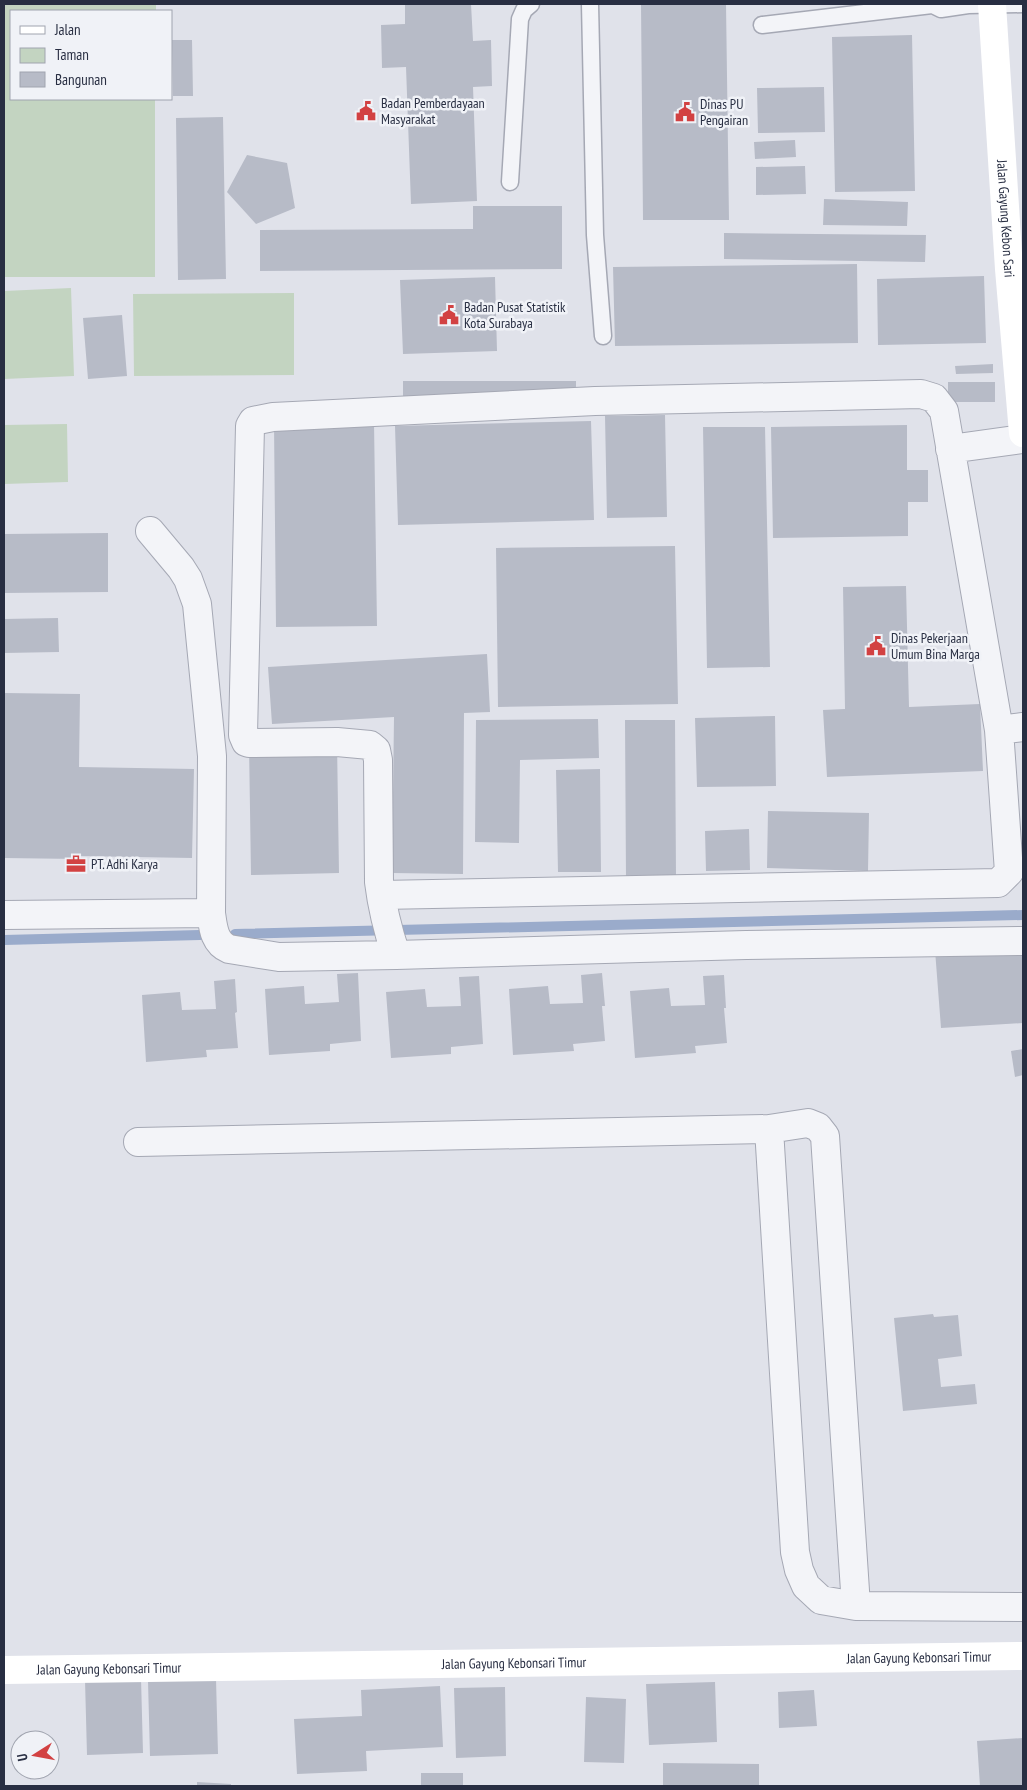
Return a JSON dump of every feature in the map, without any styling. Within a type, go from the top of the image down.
[{"type":"street","name":"Jalan Gayung Kebon Sari","points":[[998,4],[1016,268],[1023,433]]},
{"type":"street","points":[[383,907],[998,883],[1009,872],[1011,729],[950,449],[944,411],[934,398],[921,394],[595,401],[274,417],[254,421],[250,424],[243,738],[249,743],[337,742],[370,745],[374,748],[378,760],[379,882],[383,907],[394,950]]},
{"type":"street","points":[[950,449],[1023,440]]},
{"type":"street","points":[[150,530],[188,579],[197,604],[212,756],[210,913],[214,933],[218,940],[228,949],[279,956],[394,950],[1023,941]]},
{"type":"street","points":[[4,915],[210,913]]},
{"type":"street","points":[[138,1142],[769,1129],[808,1123],[818,1127],[825,1136],[856,1606]]},
{"type":"street","points":[[769,1129],[795,1552],[799,1570],[806,1586],[821,1600],[856,1606],[1023,1607]]},
{"type":"street","name":"Jalan Gayung Kebonsari Timur","points":[[4,1670],[1023,1656]]},
{"type":"lane","points":[[510,182],[520,19],[524,10],[531,4]]},
{"type":"lane","points":[[590,4],[595,234],[603,336]]},
{"type":"lane","points":[[762,25],[931,4],[941,9],[968,5],[1023,4]]},
{"type":"green space","points":[[4,4],[156,4],[156,10],[10,10],[10,100],[155,100],[155,277],[4,277]]},
{"type":"green space","points":[[71,288],[74,376],[4,379],[4,291]]},
{"type":"green space","points":[[294,293],[294,375],[134,376],[133,294]]},
{"type":"green space","points":[[67,424],[68,482],[4,484],[4,425]]},
{"type":"building","points":[[405,4],[471,4],[473,41],[491,40],[492,86],[473,87],[477,201],[411,204],[406,67],[382,68],[381,25],[405,24]]},
{"type":"building","name":"Dinas PU Pengairan","points":[[641,4],[726,4],[729,220],[643,220]]},
{"type":"building","points":[[912,35],[915,191],[835,192],[832,37]]},
{"type":"building","points":[[172,40],[192,40],[193,96],[173,96]]},
{"type":"building","points":[[824,87],[825,132],[758,133],[757,88]]},
{"type":"building","points":[[223,117],[226,279],[178,280],[176,118]]},
{"type":"building","points":[[795,140],[796,157],[755,159],[754,142]]},
{"type":"building","points":[[247,155],[287,163],[295,208],[256,224],[227,192]]},
{"type":"building","points":[[805,166],[806,194],[756,195],[756,167]]},
{"type":"building","points":[[824,199],[908,202],[907,226],[823,225]]},
{"type":"building","points":[[473,206],[562,206],[562,269],[260,271],[260,230],[473,229]]},
{"type":"building","points":[[724,233],[926,235],[925,262],[724,259]]},
{"type":"building","points":[[857,264],[858,343],[615,346],[613,267]]},
{"type":"building","points":[[984,276],[986,343],[878,345],[877,279]]},
{"type":"building","name":"Badan Pusat Statistik Kota Surabaya","points":[[495,277],[497,351],[403,354],[400,280]]},
{"type":"building","points":[[122,315],[127,376],[88,379],[83,318]]},
{"type":"building","points":[[993,364],[993,373],[956,374],[955,366]]},
{"type":"building","points":[[403,381],[576,381],[576,398],[403,398]]},
{"type":"building","points":[[948,382],[995,382],[995,402],[948,402]]},
{"type":"building","points":[[665,415],[667,517],[607,518],[605,416]]},
{"type":"building","points":[[591,421],[594,520],[398,525],[395,426]]},
{"type":"building","points":[[374,422],[377,626],[276,627],[274,423]]},
{"type":"building","points":[[907,425],[907,470],[928,470],[928,502],[908,502],[908,536],[773,538],[771,427]]},
{"type":"building","points":[[703,427],[765,427],[770,667],[707,668]]},
{"type":"building","points":[[108,533],[108,592],[4,593],[4,534]]},
{"type":"building","points":[[675,546],[678,704],[498,707],[496,548]]},
{"type":"building","name":"Dinas Pekerjaan Umum Bina Marga","points":[[906,586],[909,707],[980,704],[983,771],[827,777],[823,710],[845,709],[843,587]]},
{"type":"building","points":[[58,618],[59,652],[4,653],[4,619]]},
{"type":"building","points":[[487,654],[490,712],[464,713],[463,874],[392,873],[394,717],[272,724],[268,667]]},
{"type":"building","points":[[4,693],[80,694],[79,767],[194,769],[192,858],[78,856],[78,859],[4,858]]},
{"type":"building","points":[[775,716],[776,786],[697,787],[695,718]]},
{"type":"building","points":[[598,719],[599,758],[520,760],[519,843],[475,842],[476,720]]},
{"type":"building","points":[[625,720],[675,720],[676,878],[626,879]]},
{"type":"building","points":[[337,742],[339,873],[251,875],[249,744]]},
{"type":"building","points":[[600,769],[601,872],[558,872],[556,770]]},
{"type":"building","points":[[768,811],[869,813],[868,871],[767,868]]},
{"type":"building","points":[[749,829],[750,870],[706,871],[705,831]]},
{"type":"building","points":[[1023,944],[1023,1023],[941,1028],[935,950]]},
{"type":"building","points":[[358,973],[361,1041],[330,1044],[330,1051],[269,1055],[265,989],[304,986],[305,1004],[339,1002],[337,974]]},
{"type":"building","points":[[602,973],[605,1006],[602,1006],[605,1041],[573,1044],[574,1051],[513,1055],[509,989],[548,986],[550,1004],[583,1003],[581,975]]},
{"type":"building","points":[[724,975],[727,1043],[695,1046],[696,1053],[635,1058],[630,991],[669,988],[671,1006],[705,1005],[703,976]]},
{"type":"building","points":[[479,976],[483,1044],[451,1047],[451,1054],[391,1058],[386,992],[425,989],[427,1007],[461,1006],[459,977]]},
{"type":"building","points":[[235,979],[238,1048],[206,1050],[207,1057],[146,1062],[142,995],[180,992],[182,1010],[216,1009],[214,981]]},
{"type":"building","points":[[1023,1049],[1023,1075],[1015,1077],[1011,1051]]},
{"type":"building","points":[[933,1314],[934,1317],[958,1315],[962,1356],[938,1359],[941,1387],[975,1384],[977,1404],[903,1411],[894,1318]]},
{"type":"building","points":[[141,1678],[143,1753],[87,1755],[85,1680]]},
{"type":"building","points":[[216,1679],[218,1754],[150,1756],[148,1681]]},
{"type":"building","points":[[715,1682],[717,1742],[649,1745],[646,1684]]},
{"type":"building","points":[[440,1686],[443,1747],[366,1751],[367,1771],[297,1774],[294,1719],[362,1716],[361,1690]]},
{"type":"building","points":[[505,1687],[506,1756],[456,1758],[454,1688]]},
{"type":"building","points":[[814,1690],[817,1726],[779,1728],[778,1692]]},
{"type":"building","points":[[586,1697],[626,1699],[624,1763],[584,1762]]},
{"type":"building","points":[[1023,1738],[1023,1786],[980,1786],[977,1741]]},
{"type":"building","points":[[663,1763],[759,1764],[759,1786],[663,1786]]},
{"type":"building","points":[[421,1773],[463,1773],[463,1786],[421,1786]]},
{"type":"building","points":[[197,1782],[231,1784],[231,1786],[197,1786]]},
{"type":"waterway","points":[[235,934],[1023,915]]},
{"type":"waterway","points":[[4,940],[200,935]]},
{"type":"place","name":"Badan Pemberdayaan Masyarakat","points":[[366,111]]},
{"type":"place","name":"Dinas PU Pengairan","points":[[685,112]]},
{"type":"place","name":"Badan Pusat Statistik Kota Surabaya","points":[[449,315]]},
{"type":"place","name":"Dinas Pekerjaan Umum Bina Marga","points":[[876,646]]},
{"type":"place","name":"PT. Adhi Karya","points":[[76,864]]}]
